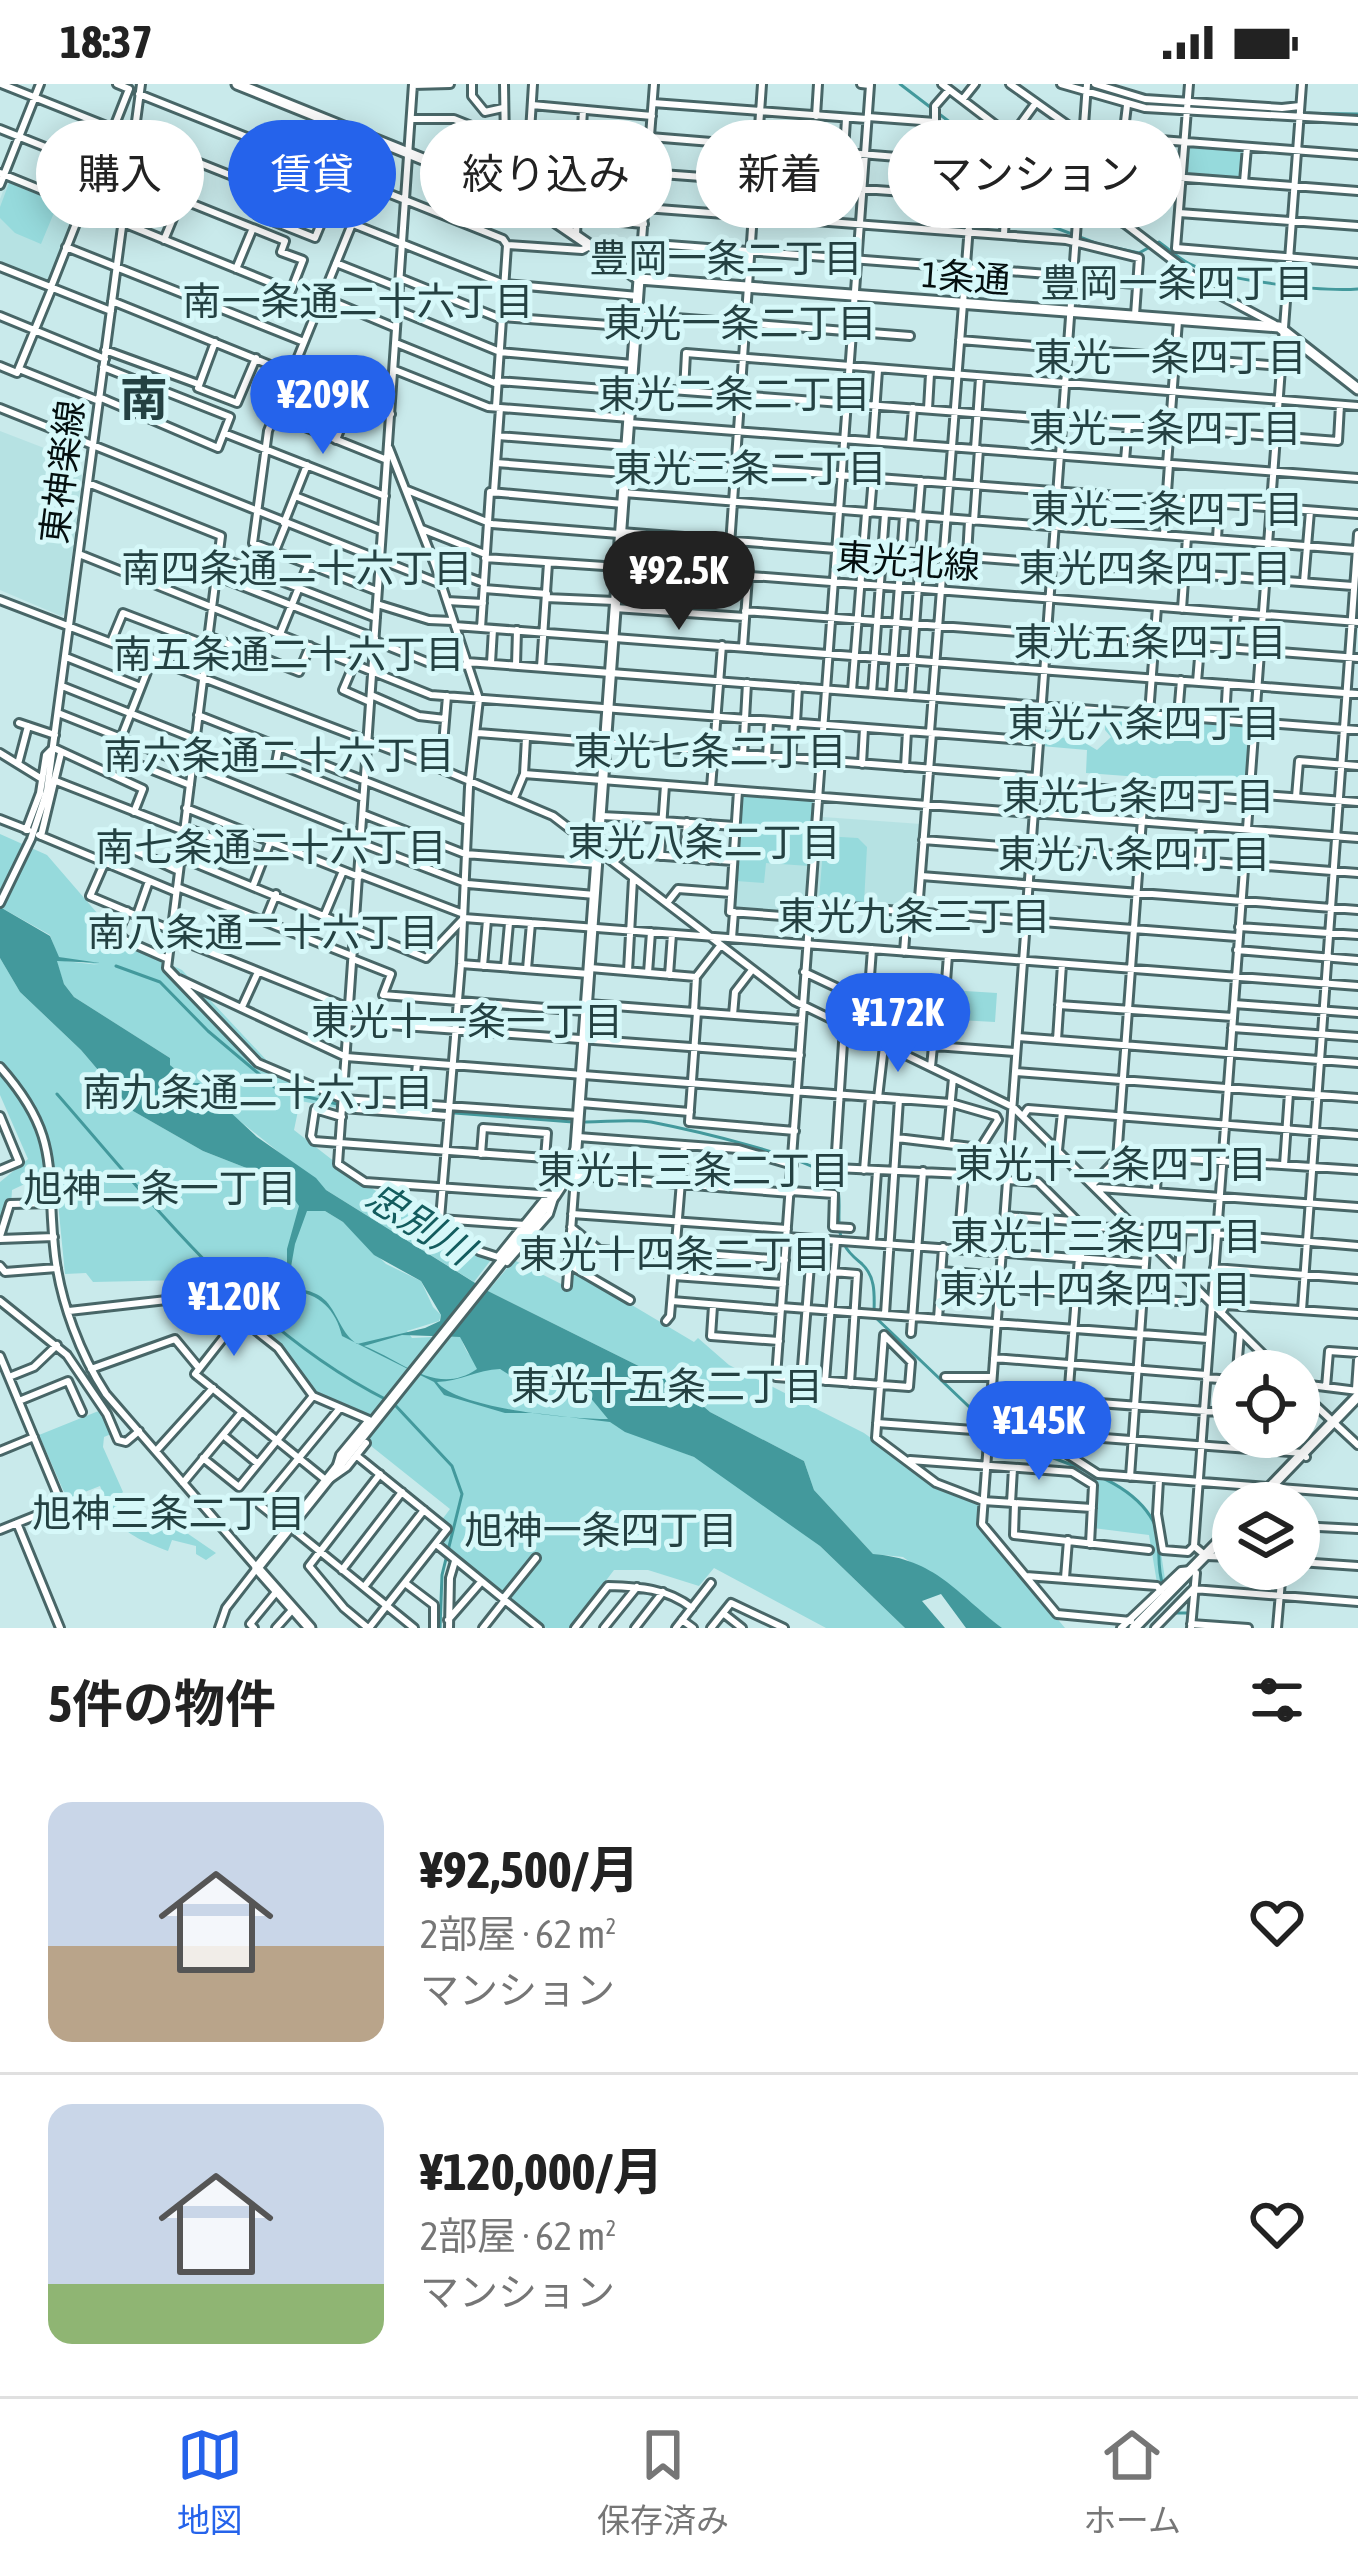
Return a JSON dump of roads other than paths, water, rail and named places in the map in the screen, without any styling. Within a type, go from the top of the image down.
[{"type":"main road","points":[[237,84],[420,158]]},
{"type":"main road","points":[[310,1628],[257,1568],[497,1261],[571,1176],[583,1076],[639,279],[567,228]]},
{"type":"main road","name":"1条通","points":[[639,279],[1282,329]]},
{"type":"main road","points":[[1282,329],[1357,385]]},
{"type":"main road","points":[[1320,1438],[1358,1395]]},
{"type":"main road","points":[[1279,1482],[1301,1458]]},
{"type":"main road","points":[[1144,1628],[1210,1555]]},
{"type":"main road","points":[[1132,1624],[1194,1572]]},
{"type":"street","points":[[1,84],[91,120]]},
{"type":"street","points":[[0,185],[40,84]]},
{"type":"street","points":[[117,84],[129,89],[117,120]]},
{"type":"street","name":"東神楽線","points":[[136,120],[141,84]]},
{"type":"street","points":[[450,84],[413,84],[338,1164],[365,1182],[552,1195]]},
{"type":"street","points":[[472,84],[472,96],[485,112],[503,108]]},
{"type":"street","points":[[504,84],[504,120]]},
{"type":"street","points":[[531,120],[533,84]]},
{"type":"street","points":[[652,120],[654,84]]},
{"type":"street","points":[[759,120],[762,84]]},
{"type":"street","points":[[816,116],[818,84]]},
{"type":"street","points":[[861,84],[870,85],[864,165]]},
{"type":"street","points":[[963,99],[974,84]]},
{"type":"street","points":[[1010,84],[1060,120]]},
{"type":"street","points":[[1061,84],[1187,106]]},
{"type":"street","points":[[1132,95],[1133,84]]},
{"type":"street","points":[[1182,165],[1189,84]]},
{"type":"street","points":[[1159,1479],[1157,1514],[1163,1550],[1188,1552],[1194,1546],[1302,84]]},
{"type":"street","points":[[652,103],[935,122],[946,87],[988,120]]},
{"type":"street","points":[[1088,87],[1127,105],[1282,108],[1358,120]]},
{"type":"street","points":[[1085,120],[1088,87]]},
{"type":"street","points":[[140,94],[503,239],[507,244],[494,492]]},
{"type":"street","points":[[1024,120],[1036,104]]},
{"type":"street","points":[[1124,120],[1127,105]]},
{"type":"street","points":[[532,106],[652,116]]},
{"type":"street","points":[[583,120],[584,110]]},
{"type":"street","points":[[411,119],[456,120]]},
{"type":"street","points":[[0,129],[36,143]]},
{"type":"street","points":[[1184,142],[1358,155]]},
{"type":"street","points":[[1244,182],[1246,147]]},
{"type":"street","points":[[865,153],[888,155]]},
{"type":"street","points":[[2,174],[36,188]]},
{"type":"street","points":[[1182,177],[1358,190]]},
{"type":"street","points":[[1182,213],[1358,226]]},
{"type":"street","points":[[864,225],[1076,237],[1139,258],[1135,317]]},
{"type":"street","points":[[0,366],[17,373],[73,228]]},
{"type":"street","name":"東神楽線","points":[[0,903],[39,818],[57,750],[55,735],[121,228]]},
{"type":"street","points":[[134,228],[236,269],[291,291],[303,260],[281,252],[285,241],[254,228],[236,269]]},
{"type":"street","points":[[164,240],[169,228]]},
{"type":"street","points":[[290,228],[315,238],[319,228]]},
{"type":"street","points":[[350,228],[274,416],[253,543],[377,591]]},
{"type":"street","points":[[362,228],[504,284],[638,296]]},
{"type":"street","points":[[576,228],[576,234]]},
{"type":"street","points":[[639,279],[644,228]]},
{"type":"street","points":[[728,574],[752,228]]},
{"type":"street","points":[[860,228],[776,1377],[879,1386],[909,1388],[911,1362],[884,1335],[879,1386],[876,1438],[936,1483],[983,1501],[1092,1508]]},
{"type":"street","points":[[918,911],[968,228]]},
{"type":"street","points":[[1004,228],[1004,236]]},
{"type":"street","points":[[1077,228],[983,1527],[1061,1616],[1132,1624]]},
{"type":"street","points":[[1130,228],[1157,249],[1173,253],[1358,262]]},
{"type":"street","points":[[1173,253],[1177,228]]},
{"type":"street","points":[[642,243],[1137,284]]},
{"type":"street","points":[[507,244],[582,250],[592,245]]},
{"type":"street","points":[[66,247],[304,342]]},
{"type":"street","points":[[1173,253],[1214,292],[1282,329]]},
{"type":"street","points":[[336,262],[501,318],[746,323],[910,336]]},
{"type":"street","points":[[0,266],[111,311]]},
{"type":"street","points":[[322,297],[397,328]]},
{"type":"street","points":[[112,301],[391,414]]},
{"type":"street","points":[[1243,326],[1249,310]]},
{"type":"street","points":[[398,311],[500,352],[633,364]]},
{"type":"street","points":[[0,316],[105,358],[230,417],[218,448],[19,369]]},
{"type":"street","points":[[1164,535],[1178,321]]},
{"type":"street","points":[[960,340],[1282,366]]},
{"type":"street","points":[[215,342],[198,388],[237,403],[256,358]]},
{"type":"street","points":[[396,344],[497,383],[684,391],[1338,441],[1340,405]]},
{"type":"street","points":[[684,391],[686,353],[1358,406]]},
{"type":"street","points":[[105,358],[199,384]]},
{"type":"street","points":[[394,370],[498,408],[1358,478]]},
{"type":"street","points":[[873,441],[878,370]]},
{"type":"street","points":[[928,410],[930,374]]},
{"type":"street","points":[[967,556],[976,485],[980,378]]},
{"type":"street","points":[[302,427],[319,384]]},
{"type":"street","points":[[336,440],[352,398]]},
{"type":"street","points":[[0,408],[441,584]]},
{"type":"street","points":[[910,444],[913,408]]},
{"type":"street","points":[[274,416],[387,460]]},
{"type":"street","points":[[1125,460],[1128,425]]},
{"type":"street","points":[[224,433],[385,496]]},
{"type":"street","points":[[498,436],[736,466],[1358,514]]},
{"type":"street","points":[[388,445],[435,565],[479,699],[440,1219],[525,1226]]},
{"type":"street","points":[[496,464],[626,473]]},
{"type":"street","points":[[275,551],[308,465]]},
{"type":"street","points":[[852,691],[873,477]]},
{"type":"street","points":[[910,696],[921,481]]},
{"type":"street","points":[[88,483],[221,536],[166,966],[258,1063],[343,1107],[690,1112]]},
{"type":"street","points":[[407,490],[488,522],[1356,586]]},
{"type":"street","points":[[481,628],[490,492],[733,502],[1357,550]]},
{"type":"street","points":[[295,496],[382,531]]},
{"type":"street","points":[[1216,539],[1219,504]]},
{"type":"street","points":[[1304,582],[1310,511]]},
{"type":"street","points":[[872,693],[885,514]]},
{"type":"street","points":[[891,694],[904,516]]},
{"type":"street","name":"東光北線","points":[[422,530],[485,556],[1355,622]]},
{"type":"street","points":[[1302,1310],[1346,693],[1353,658],[1358,534]]},
{"type":"street","points":[[1181,609],[1187,537]]},
{"type":"street","points":[[79,554],[431,695],[1039,741]]},
{"type":"street","points":[[219,557],[376,618]]},
{"type":"street","points":[[541,667],[549,562]]},
{"type":"street","points":[[280,634],[308,564]]},
{"type":"street","points":[[435,565],[484,586],[616,605],[1353,658]]},
{"type":"street","points":[[217,576],[427,662],[491,663],[1358,730]]},
{"type":"street","points":[[743,646],[748,576]]},
{"type":"street","points":[[0,600],[553,816],[802,1006],[1013,1107],[1258,1350]]},
{"type":"street","points":[[447,601],[483,603]]},
{"type":"street","points":[[377,604],[429,620],[481,628],[1358,694]]},
{"type":"street","points":[[1149,714],[1157,607]]},
{"type":"street","points":[[110,642],[124,613],[299,672],[310,646]]},
{"type":"street","points":[[1233,648],[1236,613]]},
{"type":"street","points":[[491,663],[493,629]]},
{"type":"street","points":[[516,665],[517,630]]},
{"type":"street","points":[[711,788],[722,645]]},
{"type":"street","points":[[1197,682],[1200,646]]},
{"type":"street","points":[[66,657],[141,687]]},
{"type":"street","points":[[122,738],[152,659]]},
{"type":"street","points":[[354,664],[343,690],[419,716],[445,719]]},
{"type":"street","points":[[1178,716],[1180,680]]},
{"type":"street","points":[[743,755],[747,683]]},
{"type":"street","points":[[1225,720],[1227,684]]},
{"type":"street","points":[[62,686],[195,739]]},
{"type":"street","points":[[791,759],[798,687]]},
{"type":"street","points":[[441,769],[447,696]]},
{"type":"street","points":[[58,713],[463,883],[596,895]]},
{"type":"street","points":[[198,715],[467,821]]},
{"type":"street","points":[[766,757],[770,721]]},
{"type":"street","points":[[18,764],[23,724],[55,735]]},
{"type":"street","points":[[862,764],[864,728]]},
{"type":"street","points":[[905,767],[907,731]]},
{"type":"street","points":[[478,734],[929,769],[1144,792],[1358,802]]},
{"type":"street","points":[[514,799],[524,774],[526,738]]},
{"type":"street","points":[[134,743],[127,760],[190,785]]},
{"type":"street","points":[[279,747],[276,763],[364,798]]},
{"type":"street","points":[[57,750],[56,781],[40,835],[391,974],[383,995],[802,1021]]},
{"type":"street","points":[[0,819],[27,830],[46,755],[57,750],[143,789],[134,812]]},
{"type":"street","points":[[0,753],[42,778]]},
{"type":"street","points":[[1296,797],[1299,761],[1358,766]]},
{"type":"street","points":[[524,774],[1358,838]]},
{"type":"street","points":[[56,781],[264,858]]},
{"type":"street","points":[[660,856],[665,784]]},
{"type":"street","points":[[738,790],[730,912],[809,918]]},
{"type":"street","points":[[1094,1186],[1117,1159],[1144,792]]},
{"type":"street","points":[[186,808],[462,915],[487,920],[1358,986]]},
{"type":"street","points":[[363,814],[465,854],[598,864]]},
{"type":"street","points":[[602,816],[735,826]]},
{"type":"street","points":[[684,858],[687,822]]},
{"type":"street","points":[[708,860],[710,824]]},
{"type":"street","points":[[1199,861],[1202,826]]},
{"type":"street","points":[[923,841],[1358,873]]},
{"type":"street","points":[[178,871],[116,842],[90,896],[349,1008]]},
{"type":"street","points":[[253,886],[270,842]]},
{"type":"street","points":[[615,862],[623,853],[733,861]]},
{"type":"street","points":[[180,857],[426,958],[462,915]]},
{"type":"street","points":[[325,914],[344,871]]},
{"type":"street","points":[[921,876],[1358,910]]},
{"type":"street","points":[[628,971],[634,877]]},
{"type":"street","points":[[136,915],[149,880]]},
{"type":"street","points":[[667,902],[678,889],[731,893]]},
{"type":"street","points":[[265,921],[276,894]]},
{"type":"street","points":[[810,904],[1238,937]]},
{"type":"street","points":[[904,952],[907,910]]},
{"type":"street","points":[[127,911],[118,933],[166,958]]},
{"type":"street","points":[[732,938],[734,912]]},
{"type":"street","points":[[484,966],[487,920]]},
{"type":"street","points":[[505,968],[509,922]]},
{"type":"street","points":[[527,969],[531,923]]},
{"type":"street","points":[[1239,927],[1358,935]]},
{"type":"street","points":[[648,973],[651,932]]},
{"type":"street","points":[[669,975],[672,934]]},
{"type":"street","points":[[720,946],[696,977],[689,1122],[796,1131]]},
{"type":"street","points":[[872,949],[869,990],[848,1028],[835,1168],[964,1174]]},
{"type":"street","points":[[1237,950],[1358,960]]},
{"type":"street","points":[[804,972],[838,988],[945,995],[948,955]]},
{"type":"street","points":[[461,964],[696,977]]},
{"type":"street","points":[[1057,1040],[1062,964]]},
{"type":"street","points":[[734,1016],[735,992],[752,970]]},
{"type":"street","points":[[242,1007],[258,972]]},
{"type":"street","points":[[177,978],[346,1057],[951,1103],[996,1115],[998,1120],[964,1174],[958,1248]]},
{"type":"street","points":[[931,1067],[938,994]]},
{"type":"street","points":[[1234,1004],[1358,1013]]},
{"type":"street","points":[[1059,1005],[1233,1017]]},
{"type":"street","points":[[348,1022],[800,1054]]},
{"type":"street","points":[[1232,1028],[1358,1037]]},
{"type":"street","points":[[1018,1037],[1358,1063]]},
{"type":"street","points":[[864,1170],[884,1046]]},
{"type":"street","points":[[935,1046],[1017,1052]]},
{"type":"street","points":[[413,1105],[417,1063]]},
{"type":"street","points":[[0,1067],[33,1108],[43,1129],[51,1164],[57,1268],[91,1369],[106,1394],[257,1568],[226,1608],[219,1628]]},
{"type":"street","points":[[1015,1072],[1358,1098]]},
{"type":"street","points":[[947,1142],[953,1078]]},
{"type":"street","points":[[1284,1165],[1288,1093]]},
{"type":"street","points":[[883,1314],[899,1100]]},
{"type":"street","points":[[448,1112],[413,1105],[315,1109],[310,1136],[314,1141],[573,1160]]},
{"type":"street","points":[[1023,1116],[1028,1109],[1358,1135]]},
{"type":"street","points":[[1058,1151],[1062,1112]]},
{"type":"street","points":[[0,1116],[19,1162],[0,1170]]},
{"type":"street","points":[[481,1154],[483,1128],[547,1133],[545,1159]]},
{"type":"street","points":[[578,1137],[738,1149],[793,1161]]},
{"type":"street","points":[[897,1138],[980,1148]]},
{"type":"street","points":[[666,1321],[672,1301],[684,1145]]},
{"type":"street","points":[[1156,1192],[1158,1157],[1358,1170]]},
{"type":"street","points":[[872,1242],[877,1171]]},
{"type":"street","points":[[911,1333],[923,1171]]},
{"type":"street","points":[[567,1286],[571,1176],[834,1194],[837,1228],[850,1228]]},
{"type":"street","points":[[1007,1180],[1038,1182],[1080,1224],[1064,1452],[1098,1474],[1212,1483]]},
{"type":"street","points":[[1094,1186],[1358,1207]]},
{"type":"street","points":[[479,1251],[497,1261],[552,1195]]},
{"type":"street","points":[[507,1262],[549,1214],[552,1195]]},
{"type":"street","points":[[53,1203],[10,1204],[0,1237],[54,1237]]},
{"type":"street","points":[[572,1214],[812,1239],[1145,1263]]},
{"type":"street","points":[[1004,1216],[1358,1246]]},
{"type":"street","points":[[571,1227],[599,1250],[784,1260]]},
{"type":"street","points":[[1179,1271],[1182,1229]]},
{"type":"street","points":[[801,1379],[812,1239]]},
{"type":"street","points":[[825,1381],[833,1272],[840,1241]]},
{"type":"street","points":[[1130,1477],[1145,1263],[1151,1244]]},
{"type":"street","points":[[938,1319],[944,1247]]},
{"type":"street","points":[[568,1264],[630,1300]]},
{"type":"street","points":[[0,1267],[5,1273],[57,1268]]},
{"type":"street","points":[[1214,1268],[1358,1279]]},
{"type":"street","points":[[942,1271],[1000,1276]]},
{"type":"street","points":[[833,1272],[857,1274],[850,1383]]},
{"type":"street","points":[[674,1276],[783,1284]]},
{"type":"street","points":[[999,1288],[1192,1302],[1201,1294]]},
{"type":"street","points":[[940,1294],[998,1299]]},
{"type":"street","points":[[69,1311],[211,1295],[278,1348],[313,1396],[369,1420],[340,1455],[336,1469]]},
{"type":"street","points":[[0,1301],[57,1346],[102,1406],[118,1440],[130,1440],[139,1431]]},
{"type":"street","points":[[672,1301],[1209,1340]]},
{"type":"street","points":[[713,1304],[711,1336],[778,1341]]},
{"type":"street","points":[[1221,1313],[1226,1305],[1358,1315]]},
{"type":"street","points":[[239,1318],[195,1374],[327,1480],[366,1443]]},
{"type":"street","points":[[1239,1350],[1240,1332]]},
{"type":"street","points":[[91,1369],[176,1339],[199,1369]]},
{"type":"street","points":[[0,1384],[34,1367],[57,1346]]},
{"type":"street","points":[[1320,1386],[1358,1395],[1358,1357],[1329,1351],[1326,1387]]},
{"type":"street","points":[[0,1356],[62,1505],[0,1530]]},
{"type":"street","points":[[994,1358],[1212,1377]]},
{"type":"street","points":[[945,1377],[992,1377]]},
{"type":"street","points":[[19,1401],[68,1381],[82,1412]]},
{"type":"street","points":[[156,1451],[213,1388]]},
{"type":"street","points":[[991,1395],[1212,1412]]},
{"type":"street","points":[[203,1458],[239,1487],[313,1396]]},
{"type":"street","points":[[340,1408],[260,1505],[414,1628]]},
{"type":"street","points":[[183,1483],[242,1412]]},
{"type":"street","points":[[1320,1412],[1358,1445]]},
{"type":"street","points":[[877,1423],[989,1424],[1011,1431],[1212,1447]]},
{"type":"street","points":[[223,1435],[257,1464]]},
{"type":"street","points":[[0,1451],[34,1437]]},
{"type":"street","points":[[356,1455],[380,1474],[447,1529],[369,1628],[344,1608],[309,1565],[380,1474]]},
{"type":"street","points":[[907,1460],[1067,1471],[1085,1478],[1094,1485],[1090,1544]]},
{"type":"street","points":[[1013,1468],[1014,1535],[1150,1550]]},
{"type":"street","points":[[1320,1491],[1358,1494]]},
{"type":"street","points":[[342,1570],[402,1492]]},
{"type":"street","points":[[364,1587],[424,1510]]},
{"type":"street","points":[[17,1523],[60,1628]]},
{"type":"street","points":[[1320,1527],[1358,1529]]},
{"type":"street","points":[[1065,1578],[1068,1540]]},
{"type":"street","points":[[436,1544],[539,1628]]},
{"type":"street","points":[[1194,1546],[1210,1555]]},
{"type":"street","points":[[448,1624],[450,1557]]},
{"type":"street","points":[[482,1628],[536,1558]]},
{"type":"street","points":[[1320,1564],[1358,1567]]},
{"type":"street","points":[[1121,1628],[1132,1624],[1180,1571],[1194,1572],[1191,1626],[1248,1628]]},
{"type":"street","points":[[1026,1576],[1157,1586],[1161,1591]]},
{"type":"street","points":[[405,1582],[434,1605],[434,1628]]},
{"type":"street","points":[[448,1624],[482,1582]]},
{"type":"street","points":[[676,1628],[711,1583]]},
{"type":"street","points":[[575,1628],[608,1586],[663,1592],[692,1608]]},
{"type":"street","points":[[604,1628],[637,1587]]},
{"type":"street","points":[[1154,1628],[1193,1589],[1358,1602]]},
{"type":"street","points":[[1277,1628],[1280,1590]]},
{"type":"street","points":[[254,1628],[250,1624],[277,1591]]},
{"type":"street","points":[[634,1628],[663,1592]]},
{"type":"street","points":[[711,1628],[731,1603],[784,1628]]},
{"type":"street","points":[[276,1628],[292,1610]]},
{"type":"street","points":[[723,1613],[742,1628]]},
{"type":"street","points":[[523,1628],[529,1620]]},
{"type":"street","points":[[682,1620],[693,1628]]},
{"type":"waterway","points":[[900,84],[968,136],[988,188],[1004,208],[1098,244],[1139,253],[1159,242],[1190,264],[1224,275],[1297,287],[1358,289]]},
{"type":"waterway","points":[[1075,84],[1141,103],[1236,110]]},
{"type":"waterway","points":[[1288,113],[1358,114]]},
{"type":"waterway","points":[[116,966],[160,982],[208,1031],[278,1090],[337,1104],[573,1122]]},
{"type":"waterway","points":[[57,1094],[169,1222],[248,1303],[338,1372],[387,1400]]},
{"type":"waterway","points":[[586,1122],[667,1125],[778,1154],[823,1172],[837,1188],[844,1244],[870,1276],[874,1316],[985,1422]]},
{"type":"waterway","points":[[395,1405],[452,1466],[462,1494],[442,1575],[440,1628]]},
{"type":"waterway","points":[[993,1428],[1032,1450],[1101,1477],[1140,1503],[1156,1528],[1163,1585]]},
{"type":"waterway","points":[[1174,1613],[1188,1613]]},
{"type":"district","name":"豊岡一条二丁目","points":[[726,258]]},
{"type":"district","name":"豊岡一条四丁目","points":[[1177,283]]},
{"type":"district","name":"南一条通二十六丁目","points":[[358,301]]},
{"type":"district","name":"東光一条二丁目","points":[[740,323]]},
{"type":"district","name":"東光一条四丁目","points":[[1170,357]]},
{"type":"district","name":"東光二条二丁目","points":[[734,394]]},
{"type":"district","name":"南","points":[[144,398]]},
{"type":"district","name":"東光二条四丁目","points":[[1165,428]]},
{"type":"district","name":"東光三条二丁目","points":[[750,468]]},
{"type":"district","name":"東光三条四丁目","points":[[1167,509]]},
{"type":"district","name":"南四条通二十六丁目","points":[[297,568]]},
{"type":"district","name":"東光四条四丁目","points":[[1155,568]]},
{"type":"district","name":"東光五条四丁目","points":[[1150,642]]},
{"type":"district","name":"南五条通二十六丁目","points":[[289,654]]},
{"type":"district","name":"東光六条四丁目","points":[[1144,723]]},
{"type":"district","name":"東光七条二丁目","points":[[710,751]]},
{"type":"district","name":"南六条通二十六丁目","points":[[279,755]]},
{"type":"district","name":"東光七条四丁目","points":[[1138,796]]},
{"type":"district","name":"東光八条二丁目","points":[[704,842]]},
{"type":"district","name":"南七条通二十六丁目","points":[[271,847]]},
{"type":"district","name":"東光八条四丁目","points":[[1134,854]]},
{"type":"district","name":"東光九条三丁目","points":[[914,916]]},
{"type":"district","name":"南八条通二十六丁目","points":[[263,932]]},
{"type":"district","name":"東光十一条一丁目","points":[[467,1021]]},
{"type":"district","name":"南九条通二十六丁目","points":[[258,1092]]},
{"type":"district","name":"東光十二条四丁目","points":[[1111,1164]]},
{"type":"district","name":"東光十三条二丁目","points":[[693,1170]]},
{"type":"district","name":"旭神二条一丁目","points":[[160,1188]]},
{"type":"district","name":"東光十三条四丁目","points":[[1106,1236]]},
{"type":"district","name":"東光十四条二丁目","points":[[675,1254]]},
{"type":"district","name":"東光十四条四丁目","points":[[1095,1289]]},
{"type":"district","name":"東光十五条二丁目","points":[[667,1386]]},
{"type":"district","name":"旭神三条二丁目","points":[[169,1513]]},
{"type":"district","name":"旭神一条四丁目","points":[[601,1530]]},
{"type":"water label","name":"忠別川","points":[[420,1223]]}]
